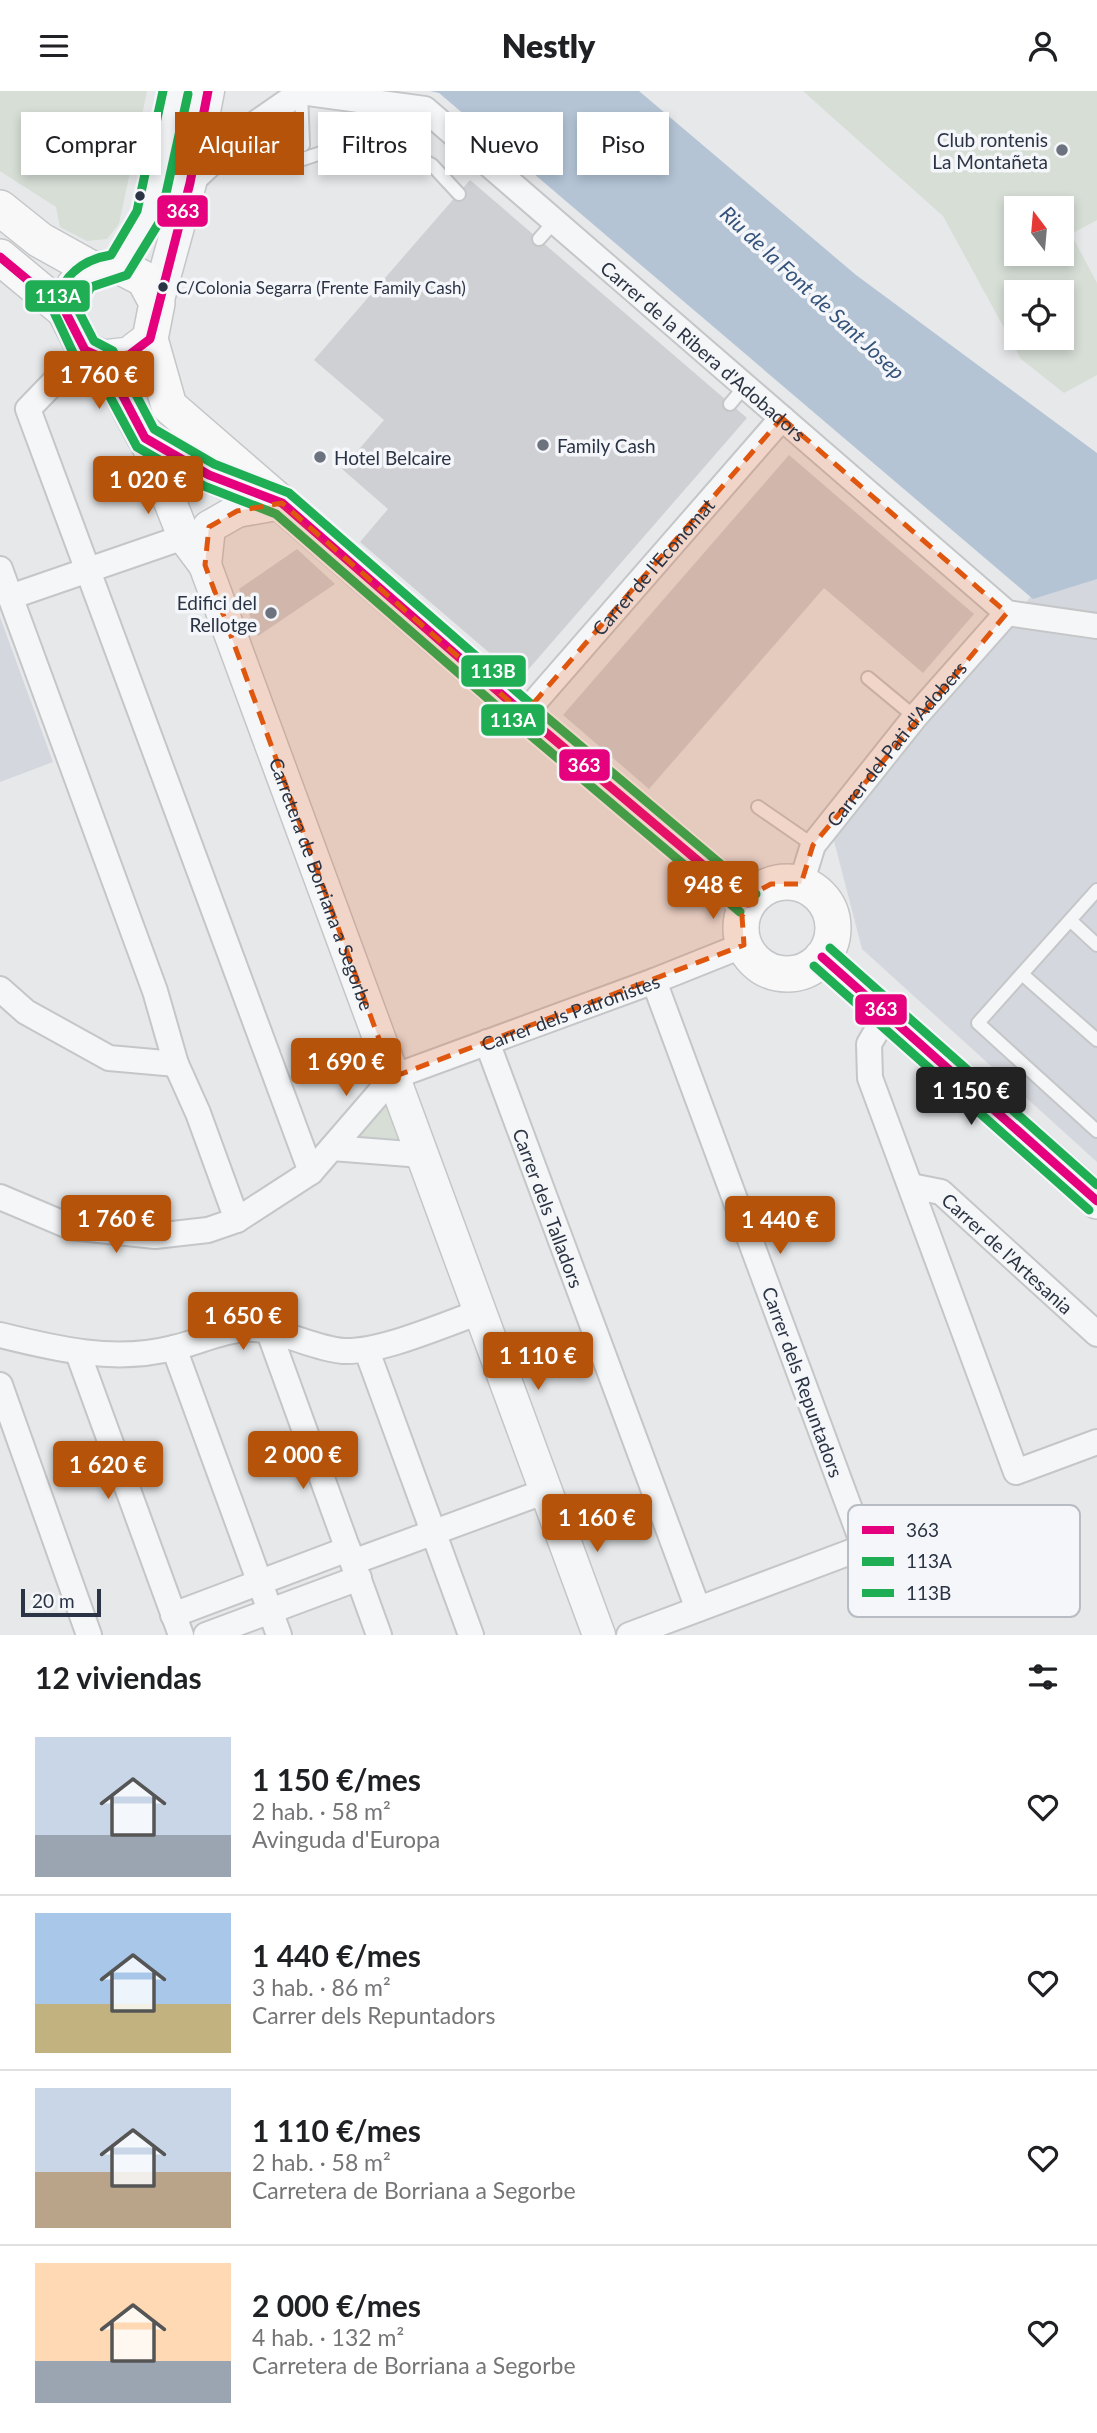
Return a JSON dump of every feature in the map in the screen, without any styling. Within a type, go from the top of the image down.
[{"type":"main road","points":[[0,208],[40,240],[106,268],[144,279],[158,303],[150,339],[169,406],[524,714],[748,903]]},
{"type":"main road","points":[[0,257],[65,311],[145,438],[209,475],[282,503]]},
{"type":"main road","points":[[65,311],[74,286],[106,268]]},
{"type":"main road","points":[[94,354],[129,355],[150,339]]},
{"type":"main road","points":[[786,881],[801,884],[815,891],[825,901],[833,930],[830,944],[822,957],[810,968],[795,973],[779,973],[764,968],[752,958],[744,945],[740,931],[742,916],[758,891],[771,884],[786,881]]},
{"type":"main road","points":[[822,957],[1096,1198]]},
{"type":"street","points":[[106,268],[149,216],[176,91]]},
{"type":"street","points":[[158,303],[190,183],[208,91]]},
{"type":"street","points":[[270,112],[297,92]]},
{"type":"street","name":"Carrer de la Ribera d'Adobadors","points":[[297,92],[425,109],[547,230],[738,395],[782,418],[1007,613]]},
{"type":"street","points":[[190,183],[199,175]]},
{"type":"street","points":[[94,354],[28,409],[312,1172]]},
{"type":"street","name":"Carrer de l'Economat","points":[[524,714],[782,418]]},
{"type":"street","points":[[196,432],[209,475],[197,532]]},
{"type":"street","points":[[145,438],[197,532]]},
{"type":"street","points":[[10,597],[197,532],[237,510],[282,503]]},
{"type":"street","name":"Carretera de Borriana a Segorbe","points":[[197,532],[205,565],[599,1635]]},
{"type":"street","points":[[0,569],[155,991],[176,1065],[198,1112],[237,1220]]},
{"type":"street","points":[[1007,613],[1097,626]]},
{"type":"street","name":"Carrer del Pati d'Adobers","points":[[801,884],[813,845],[915,717],[1007,613]]},
{"type":"street","name":"Carrer dels Patronistes","points":[[393,1077],[744,945]]},
{"type":"street","name":"Carrer dels Repuntadors","points":[[654,981],[848,1505]]},
{"type":"street","points":[[0,989],[26,1012],[109,1058],[176,1065]]},
{"type":"street","points":[[886,1015],[869,1044],[870,1078],[1016,1472],[1097,1442]]},
{"type":"street","name":"Carrer dels Talladors","points":[[487,1042],[698,1609]]},
{"type":"street","points":[[0,1197],[71,1227],[155,1236],[208,1230],[237,1220],[312,1172],[393,1077]]},
{"type":"street","points":[[332,1148],[422,1155]]},
{"type":"street","name":"Carrer de l'Artesania","points":[[911,1187],[940,1192],[1097,1334]]},
{"type":"street","points":[[0,1335],[78,1353],[147,1353],[248,1329],[341,1351],[367,1351],[480,1312]]},
{"type":"street","points":[[269,1332],[379,1635]]},
{"type":"street","points":[[174,1348],[279,1635]]},
{"type":"street","points":[[367,1351],[471,1635]]},
{"type":"street","points":[[78,1353],[177,1625],[260,1582],[354,1563]]},
{"type":"street","points":[[0,1385],[89,1635]]},
{"type":"street","points":[[206,1635],[270,1611],[354,1563],[546,1490]]},
{"type":"street","name":"Carrer dels Repuntadors","points":[[698,1609],[848,1553]]},
{"type":"street","points":[[629,1635],[698,1609]]},
{"type":"lane","points":[[297,92],[299,112]]},
{"type":"lane","points":[[304,159],[342,146],[398,146],[432,165],[459,194]]},
{"type":"lane","points":[[868,678],[915,717]]},
{"type":"lane","points":[[758,807],[813,845]]},
{"type":"lane","points":[[1097,890],[978,1023],[1097,1131]]},
{"type":"lane","points":[[1070,920],[1097,945]]},
{"type":"lane","points":[[1022,974],[1097,1040]]},
{"type":"highlighted area","points":[[782,418],[1007,613],[813,845],[801,884],[771,884],[758,891],[742,916],[744,945],[393,1077],[205,565],[209,527],[237,511],[282,503],[524,714]]},
{"type":"shaded area","points":[[0,91],[147,91],[143,112],[21,112],[21,175],[129,175],[119,224],[107,239],[87,241],[60,227],[56,207],[0,171]]},
{"type":"shaded area","points":[[803,91],[1097,91],[1097,220],[1074,232],[1074,196],[1004,196],[1004,266],[1074,266],[1074,240],[1097,283],[1097,375],[1064,393],[1021,359],[1016,350],[1074,350],[1074,280],[1004,280],[1004,328],[943,216]]},
{"type":"shaded area","points":[[1097,577],[1097,1162],[862,949],[833,837],[1032,595]]},
{"type":"shaded area","points":[[0,617],[53,762],[0,782]]},
{"type":"shaded area","points":[[393,1077],[422,1155],[332,1148]]},
{"type":"water","name":"Riu de la Font de Sant Josep","points":[[430,91],[639,91],[664,112],[577,112],[577,175],[669,175],[669,116],[856,275],[1097,453],[1097,579],[1033,599],[535,175],[563,175],[563,112],[461,112],[439,93]]},
{"type":"building","name":"Family Cash","points":[[470,180],[747,418],[520,679],[360,542],[388,509],[342,469],[384,420],[314,360]]},
{"type":"building","points":[[789,455],[974,614],[923,673],[824,588],[649,789],[563,715]]},
{"type":"building","name":"Edifici del Rellotge","points":[[297,549],[335,584],[258,636],[239,589]]},
{"type":"transit line","name":"113A","points":[[163,91],[137,211],[111,255],[90,261],[66,280],[53,310],[75,357],[94,367],[137,447],[204,486],[276,514],[516,723],[740,912]]},
{"type":"transit line","name":"363","points":[[0,257],[65,311],[85,350],[103,358],[129,355],[150,339],[190,183],[208,91]]},
{"type":"transit line","name":"113B","points":[[188,94],[160,221],[127,275],[91,287],[78,310],[94,341],[113,351],[154,429],[214,464],[289,493],[532,705],[756,894]]},
{"type":"transit line","name":"363","points":[[103,358],[145,438],[209,475],[282,503],[524,714],[748,903]]},
{"type":"transit line","name":"113B","points":[[830,948],[1097,1185]]},
{"type":"transit line","name":"363","points":[[822,957],[1097,1201]]},
{"type":"transit line","name":"113A","points":[[814,966],[1089,1210]]},
{"type":"place","name":"Club rontenis La Montañeta","points":[[1062,150]]},
{"type":"place","name":"C/Colonia Segarra (Frente Family Cash)","points":[[163,287]]},
{"type":"place","name":"Family Cash","points":[[543,445]]},
{"type":"place","name":"Hotel Belcaire","points":[[320,457]]},
{"type":"place","name":"Edifici del Rellotge","points":[[271,613]]}]
